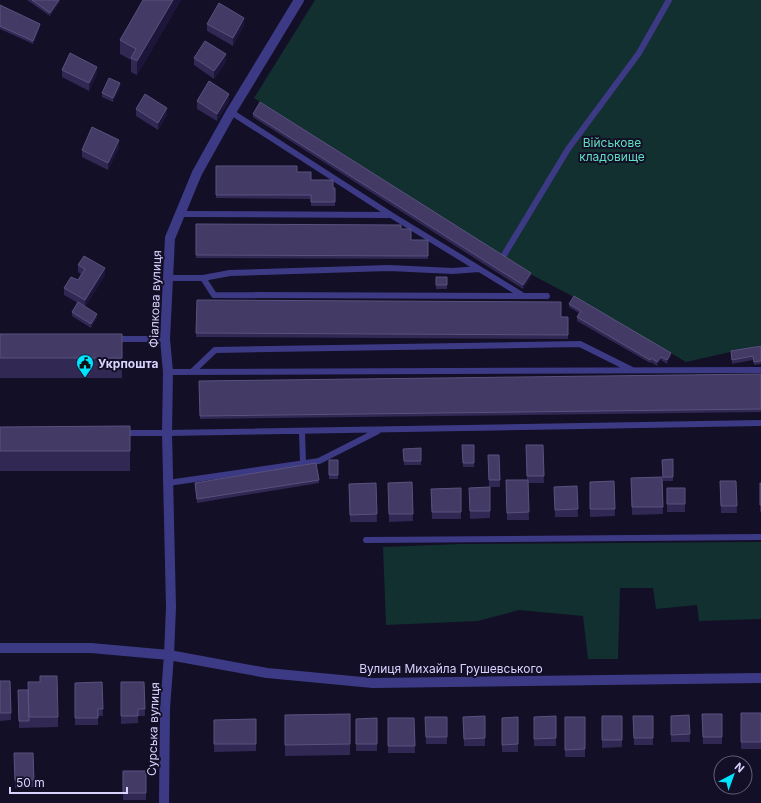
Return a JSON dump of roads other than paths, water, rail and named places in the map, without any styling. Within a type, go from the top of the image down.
[{"type":"street","name":"Фіалкова вулиця","points":[[169,655],[171,607],[167,434],[168,372],[165,339],[170,238],[197,173],[231,112],[299,0]]},
{"type":"street","name":"Вулиця Михайла Грушевського","points":[[0,648],[91,648],[169,655],[267,673],[373,683],[761,678]]},
{"type":"street","name":"Сурська вулиця","points":[[164,803],[165,708],[169,655]]},
{"type":"lane","points":[[501,260],[568,148],[639,53],[669,0]]},
{"type":"lane","points":[[231,112],[391,215],[523,296]]},
{"type":"lane","points":[[179,214],[391,215]]},
{"type":"lane","points":[[168,278],[203,278],[230,273],[389,268],[453,272],[479,269]]},
{"type":"lane","points":[[203,278],[214,295],[547,296]]},
{"type":"lane","points":[[106,339],[165,339]]},
{"type":"lane","points":[[192,372],[215,350],[580,344],[633,370]]},
{"type":"lane","points":[[168,372],[761,370]]},
{"type":"lane","points":[[118,432],[167,434],[761,423]]},
{"type":"lane","points":[[168,483],[319,461],[380,430]]},
{"type":"lane","points":[[302,431],[303,463]]},
{"type":"lane","points":[[366,540],[761,537]]},
{"type":"place","name":"Укрпошта","points":[[85,378]]},
{"type":"park label","name":"Військове кладовище","points":[[612,149]]}]
